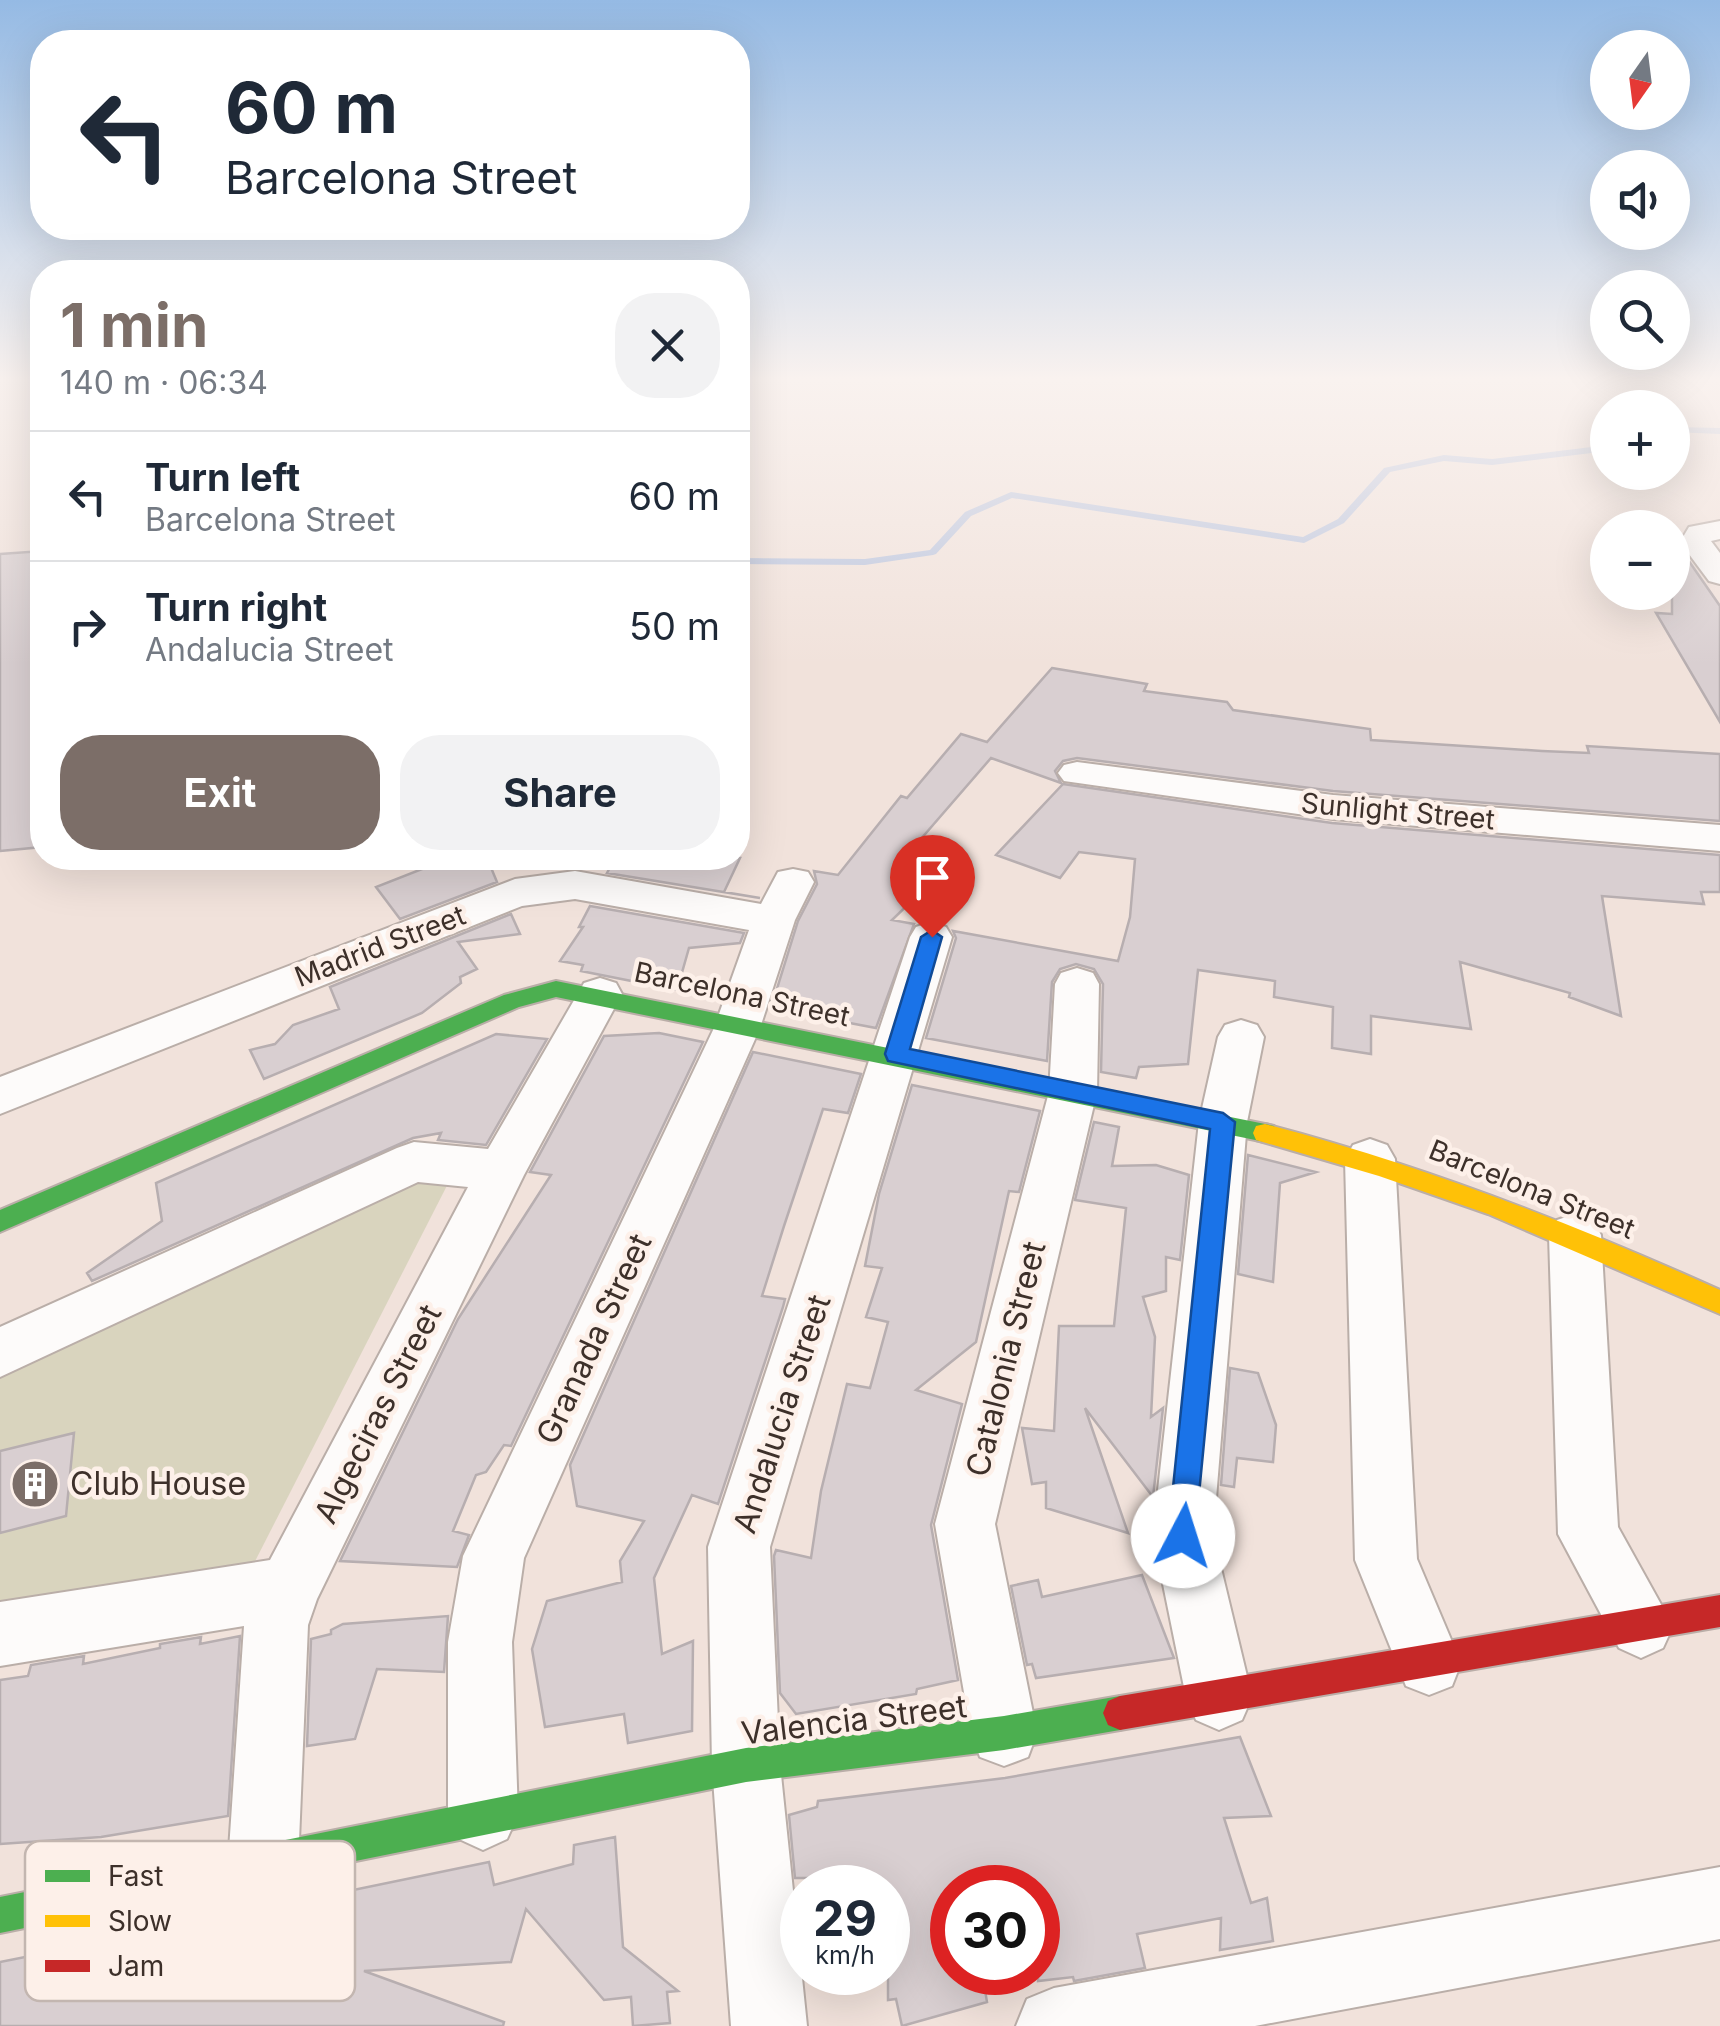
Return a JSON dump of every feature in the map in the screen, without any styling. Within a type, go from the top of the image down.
[{"type":"street","points":[[1720,530],[1700,533],[1695,542],[1720,574]]},
{"type":"street","name":"Sunlight Street","points":[[1078,773],[1333,808],[1720,838]]},
{"type":"street","name":"Madrid Street","points":[[0,1096],[515,893],[576,885],[784,901]]},
{"type":"street","name":"Granada Street","points":[[483,1815],[480,1642],[494,1556],[737,1028],[784,901]]},
{"type":"street","name":"Andalucia Street","points":[[769,2026],[746,1765],[739,1547],[932,937]]},
{"type":"street","name":"Catalonia Street","points":[[1004,1733],[965,1524],[1073,1092],[1077,984]]},
{"type":"street","name":"Barcelona Street","points":[[0,1221],[512,1001],[556,989],[600,994],[737,1028],[897,1054],[1223,1122],[1370,1159],[1575,1235],[1720,1302]]},
{"type":"street","name":"Algeciras Street","points":[[264,1841],[276,1625],[289,1588],[502,1170],[600,994]]},
{"type":"street","points":[[1218,1697],[1183,1536],[1223,1122],[1241,1037]]},
{"type":"street","points":[[1370,1159],[1386,1560],[1429,1663]]},
{"type":"street","points":[[0,1353],[414,1162],[502,1170]]},
{"type":"street","points":[[1575,1235],[1588,1534],[1641,1626]]},
{"type":"street","points":[[0,1634],[289,1588]]},
{"type":"street","name":"Valencia Street","points":[[355,1844],[746,1765],[1004,1733],[1720,1612]]},
{"type":"street","points":[[1054,2026],[1720,1903]]},
{"type":"street","name":"Valencia Street","points":[[0,1916],[25,1911]]},
{"type":"shaded area","points":[[456,1168],[249,1573],[0,1619],[0,1362],[315,1213]]},
{"type":"building","points":[[30,552],[30,848],[0,851],[0,554]]},
{"type":"building","points":[[1690,563],[1720,606],[1720,722],[1656,613],[1672,614],[1672,610],[1690,610]]},
{"type":"building","points":[[1052,668],[1147,684],[1144,691],[1227,702],[1233,710],[1370,729],[1371,740],[1589,753],[1587,746],[1720,754],[1720,821],[1333,791],[1077,758],[1063,761],[1055,771],[1061,783],[991,758],[920,840],[958,856],[892,920],[914,924],[876,1028],[771,1008],[798,921],[817,884],[814,871],[838,875],[901,796],[907,798],[961,734],[987,742]]},
{"type":"building","points":[[1063,784],[1332,823],[1720,855],[1720,892],[1701,892],[1704,904],[1602,896],[1621,1016],[1569,997],[1570,993],[1460,962],[1471,1029],[1371,1016],[1371,1054],[1332,1048],[1333,1007],[1274,997],[1275,981],[1198,970],[1188,1064],[1139,1067],[1136,1078],[1101,1072],[1103,984],[1094,969],[1076,964],[1060,969],[1052,982],[1047,1061],[926,1038],[956,938],[953,931],[1118,961],[1130,917],[1135,859],[1079,852],[1060,878],[996,855]]},
{"type":"building","points":[[419,870],[492,870],[497,882],[400,919],[376,887]]},
{"type":"building","points":[[734,870],[724,892],[760,898],[607,873]]},
{"type":"building","points":[[590,906],[744,933],[740,943],[689,948],[677,990],[581,971],[583,965],[560,961],[583,927],[579,927]]},
{"type":"building","points":[[511,914],[520,934],[458,942],[477,969],[460,977],[461,983],[422,1013],[264,1079],[250,1050],[275,1044],[293,1025],[339,1009],[330,987]]},
{"type":"building","points":[[659,1033],[703,1042],[511,1446],[504,1445],[486,1472],[476,1475],[453,1531],[469,1535],[457,1567],[340,1561],[458,1319],[551,1175],[530,1172],[604,1036]]},
{"type":"building","points":[[496,1034],[547,1039],[486,1145],[438,1140],[441,1133],[413,1138],[92,1281],[87,1273],[162,1221],[156,1183]]},
{"type":"building","points":[[753,1052],[861,1074],[848,1113],[823,1109],[784,1226],[762,1296],[785,1299],[718,1504],[692,1495],[654,1578],[662,1654],[693,1641],[692,1731],[628,1743],[624,1714],[545,1727],[532,1649],[547,1601],[622,1582],[620,1561],[644,1521],[577,1506],[570,1465]]},
{"type":"building","points":[[912,1085],[1040,1111],[1019,1192],[1009,1191],[976,1342],[916,1390],[962,1404],[931,1525],[958,1680],[917,1689],[916,1694],[796,1714],[780,1693],[774,1556],[776,1550],[811,1558],[821,1491],[847,1384],[870,1388],[888,1322],[866,1317],[882,1268],[865,1266],[879,1194]]},
{"type":"building","points":[[1094,1122],[1119,1127],[1112,1166],[1156,1165],[1189,1175],[1180,1260],[1166,1257],[1166,1291],[1143,1297],[1155,1337],[1151,1417],[1163,1408],[1153,1497],[1085,1408],[1128,1533],[1046,1508],[1046,1482],[1032,1484],[1022,1428],[1054,1431],[1059,1326],[1114,1326],[1126,1208],[1075,1200]]},
{"type":"building","points":[[1248,1155],[1316,1172],[1280,1183],[1273,1282],[1238,1274]]},
{"type":"building","points":[[1230,1368],[1258,1373],[1276,1425],[1273,1462],[1237,1458],[1234,1487],[1221,1485]]},
{"type":"building","name":"Club House","points":[[74,1433],[66,1516],[0,1533],[0,1451]]},
{"type":"building","points":[[1142,1575],[1174,1658],[1036,1678],[1032,1664],[1027,1665],[1011,1586],[1038,1580],[1042,1597]]},
{"type":"building","points":[[448,1616],[444,1672],[377,1669],[355,1739],[307,1746],[311,1639],[331,1634],[331,1630],[343,1624]]},
{"type":"building","points":[[240,1636],[228,1816],[101,1837],[0,1844],[0,1680],[28,1676],[31,1665],[84,1656],[83,1664],[201,1637],[200,1644]]},
{"type":"building","points":[[1240,1737],[1271,1816],[1224,1818],[1251,1903],[1267,1898],[1273,1941],[1220,1950],[1221,1918],[1137,1934],[1145,1968],[1074,1981],[1073,1977],[1060,1978],[1060,1865],[930,1865],[930,1995],[986,1995],[987,2002],[902,2026],[896,1999],[888,2000],[888,1995],[910,1995],[910,1865],[794,1865],[789,1815],[817,1807],[818,1801],[1005,1778]]},
{"type":"building","points":[[615,1837],[623,1947],[678,1991],[667,1992],[670,2023],[633,2026],[631,1997],[604,2000],[526,1909],[511,1962],[364,1971],[504,2022],[503,2026],[0,2026],[0,1962],[25,1957],[25,2001],[355,2001],[355,1890],[489,1862],[494,1885],[573,1864],[574,1845]]},
{"type":"waterway","points":[[750,561],[865,562],[933,552],[968,514],[1011,495],[1304,540],[1341,521],[1382,476]]},
{"type":"traffic: fast","points":[[0,1221],[512,1001],[556,989],[1265,1133]]},
{"type":"traffic: fast","points":[[355,1844],[746,1765],[1004,1733],[1120,1713]]},
{"type":"traffic: fast","points":[[0,1915],[25,1910]]},
{"type":"traffic: slow","points":[[1265,1133],[1382,1167],[1497,1207],[1720,1302]]},
{"type":"traffic: jam","points":[[1120,1713],[1720,1611]]},
{"type":"place","name":"Club House","points":[[35,1484]]},
{"type":"route","points":[[932,937],[897,1054],[1223,1122],[1183,1536]]}]
